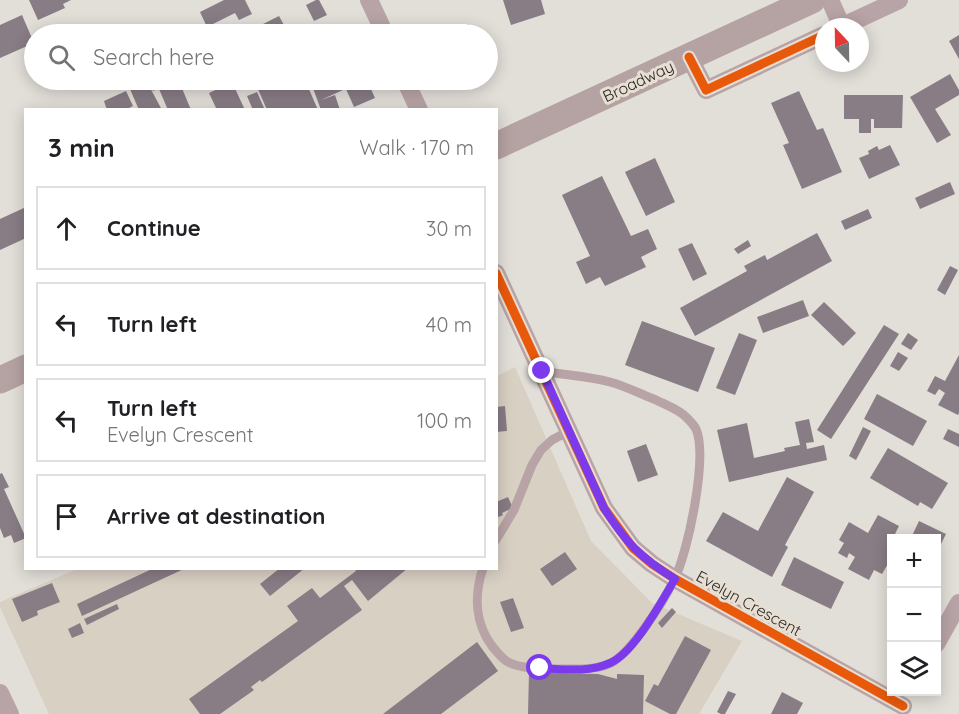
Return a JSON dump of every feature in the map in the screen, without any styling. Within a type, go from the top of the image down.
[{"type":"main road","name":"Broadway","points":[[498,145],[812,0]]},
{"type":"main road","points":[[0,380],[24,369]]},
{"type":"street","points":[[369,0],[380,24]]},
{"type":"street","points":[[830,0],[838,18]]},
{"type":"street","points":[[861,18],[899,0]]},
{"type":"street","points":[[689,57],[706,90],[815,39]]},
{"type":"street","points":[[410,90],[418,108]]},
{"type":"street","name":"Evelyn Crescent","points":[[498,277],[604,508],[617,529],[639,554],[675,579],[904,704]]},
{"type":"street","points":[[937,642],[959,603]]},
{"type":"street","points":[[0,693],[10,714]]},
{"type":"lane","points":[[483,570],[477,598],[478,615],[490,642],[507,662],[540,668],[595,668],[620,657],[646,625],[675,579],[692,524],[699,475],[699,442],[696,429],[686,416],[666,404],[609,381],[542,371]]},
{"type":"lane","points":[[498,537],[514,510],[532,465],[541,450],[552,440],[569,431]]},
{"type":"shaded area","points":[[515,367],[591,541],[652,603],[742,641],[699,714],[49,714],[0,607],[0,602],[75,570],[498,570],[498,376]]},
{"type":"building","points":[[29,0],[71,0],[63,4],[65,8],[38,20]]},
{"type":"building","points":[[224,0],[245,0],[252,14],[239,20],[235,13],[213,24],[206,24],[200,12]]},
{"type":"building","points":[[319,0],[327,15],[314,21],[306,5]]},
{"type":"building","points":[[503,0],[541,0],[545,14],[511,25]]},
{"type":"building","points":[[22,15],[26,24],[24,24],[24,47],[0,58],[0,25]]},
{"type":"building","points":[[279,16],[283,24],[263,24]]},
{"type":"building","points":[[959,35],[959,59],[949,41]]},
{"type":"building","points":[[950,74],[959,90],[959,95],[935,109],[951,135],[937,143],[910,97]]},
{"type":"building","points":[[130,90],[151,90],[161,108],[138,108]]},
{"type":"building","points":[[159,90],[183,90],[190,108],[167,108]]},
{"type":"building","points":[[215,90],[236,90],[244,108],[216,108],[209,93]]},
{"type":"building","points":[[258,90],[309,90],[317,108],[266,108]]},
{"type":"building","points":[[314,90],[343,90],[321,100],[335,95],[339,108],[320,108]]},
{"type":"building","points":[[346,90],[371,90],[375,98],[354,107]]},
{"type":"building","points":[[126,91],[133,106],[106,108],[104,101]]},
{"type":"building","points":[[799,91],[817,130],[823,128],[842,172],[802,189],[783,145],[789,143],[771,103]]},
{"type":"building","points":[[257,92],[264,108],[252,108],[247,96]]},
{"type":"building","points":[[844,95],[903,95],[902,128],[874,128],[874,119],[871,119],[871,133],[859,133],[859,119],[844,119]]},
{"type":"building","points":[[890,145],[900,165],[869,179],[859,158],[869,154],[868,151],[877,146],[879,150]]},
{"type":"building","points":[[655,158],[675,202],[646,216],[625,172]]},
{"type":"building","points":[[602,176],[631,236],[648,229],[657,249],[641,257],[646,267],[605,286],[600,277],[586,284],[576,262],[590,256],[562,195]]},
{"type":"building","points":[[950,182],[955,194],[920,209],[915,198]]},
{"type":"building","points":[[24,208],[24,239],[0,250],[0,219]]},
{"type":"building","points":[[868,209],[872,218],[845,230],[841,221]]},
{"type":"building","points":[[817,233],[832,261],[695,336],[680,308],[747,271],[744,266],[765,255],[767,260]]},
{"type":"building","points":[[748,240],[751,246],[738,254],[734,249]]},
{"type":"building","points":[[692,243],[707,274],[693,281],[678,249]]},
{"type":"building","points":[[950,266],[958,270],[945,295],[937,290]]},
{"type":"building","points":[[803,300],[809,316],[763,333],[757,317]]},
{"type":"building","points":[[824,302],[856,333],[843,346],[811,315]]},
{"type":"building","points":[[642,321],[715,348],[698,392],[625,365]]},
{"type":"building","points":[[884,325],[899,334],[831,439],[817,430]]},
{"type":"building","points":[[739,333],[757,340],[735,395],[716,388]]},
{"type":"building","points":[[908,333],[918,340],[911,350],[901,344]]},
{"type":"building","points":[[898,352],[908,358],[899,371],[890,366]]},
{"type":"building","points":[[959,355],[958,415],[938,405],[945,393],[939,389],[935,395],[927,391],[935,376],[945,381]]},
{"type":"building","points":[[877,394],[927,421],[913,446],[864,419]]},
{"type":"building","points":[[505,406],[507,431],[498,432],[498,407]]},
{"type":"building","points":[[809,419],[814,442],[806,443],[807,449],[824,445],[827,460],[729,482],[717,430],[747,423],[754,458],[800,445],[795,422]]},
{"type":"building","points":[[863,427],[871,431],[856,460],[849,456]]},
{"type":"building","points":[[948,429],[959,434],[959,447],[943,439]]},
{"type":"building","points":[[646,444],[658,475],[638,482],[627,451]]},
{"type":"building","points":[[888,448],[948,483],[932,509],[920,502],[918,506],[870,478]]},
{"type":"building","points":[[2,473],[9,487],[4,489],[24,534],[24,539],[14,543],[11,535],[4,538],[0,528],[0,474]]},
{"type":"building","points":[[787,477],[814,492],[785,545],[788,547],[772,577],[706,541],[723,512],[758,531]]},
{"type":"building","points":[[508,497],[513,508],[498,517],[498,501]]},
{"type":"building","points":[[878,515],[899,526],[895,534],[887,534],[887,566],[882,574],[874,570],[869,580],[848,569],[855,557],[849,553],[847,558],[838,553],[844,543],[839,540],[849,522],[868,533]]},
{"type":"building","points":[[919,521],[946,534],[941,544],[941,534],[913,534]]},
{"type":"building","points":[[565,552],[577,569],[552,586],[540,569]]},
{"type":"building","points":[[794,557],[844,582],[831,609],[781,585]]},
{"type":"building","points":[[150,570],[182,570],[82,616],[77,604]]},
{"type":"building","points":[[278,570],[302,570],[270,596],[260,584]]},
{"type":"building","points":[[406,570],[368,601],[352,580],[344,586],[362,610],[262,682],[260,680],[251,687],[254,690],[220,714],[200,714],[189,699],[298,621],[287,606],[312,588],[320,598],[356,571]]},
{"type":"building","points":[[52,583],[60,602],[37,611],[38,615],[22,622],[12,599]]},
{"type":"building","points":[[513,598],[524,628],[511,632],[500,602]]},
{"type":"building","points":[[117,604],[119,609],[87,625],[84,619]]},
{"type":"building","points":[[672,608],[676,612],[662,628],[658,623]]},
{"type":"building","points":[[80,623],[84,633],[72,638],[68,629]]},
{"type":"building","points":[[685,636],[711,650],[676,714],[670,714],[645,701],[654,684],[658,686]]},
{"type":"building","points":[[477,642],[498,671],[441,714],[383,714]]},
{"type":"building","points":[[529,672],[598,674],[617,679],[617,674],[644,675],[643,714],[528,714]]},
{"type":"building","points":[[728,691],[736,694],[725,714],[721,714],[717,712]]},
{"type":"building","points":[[782,692],[803,703],[797,714],[771,714]]},
{"type":"cycle path","points":[[689,57],[706,90],[815,39]]},
{"type":"cycle path","points":[[498,277],[604,508],[633,548],[675,579],[903,706]]},
{"type":"route","points":[[540,668],[595,668],[620,657],[646,625],[675,579],[633,548],[617,529],[604,508],[542,371]]}]
